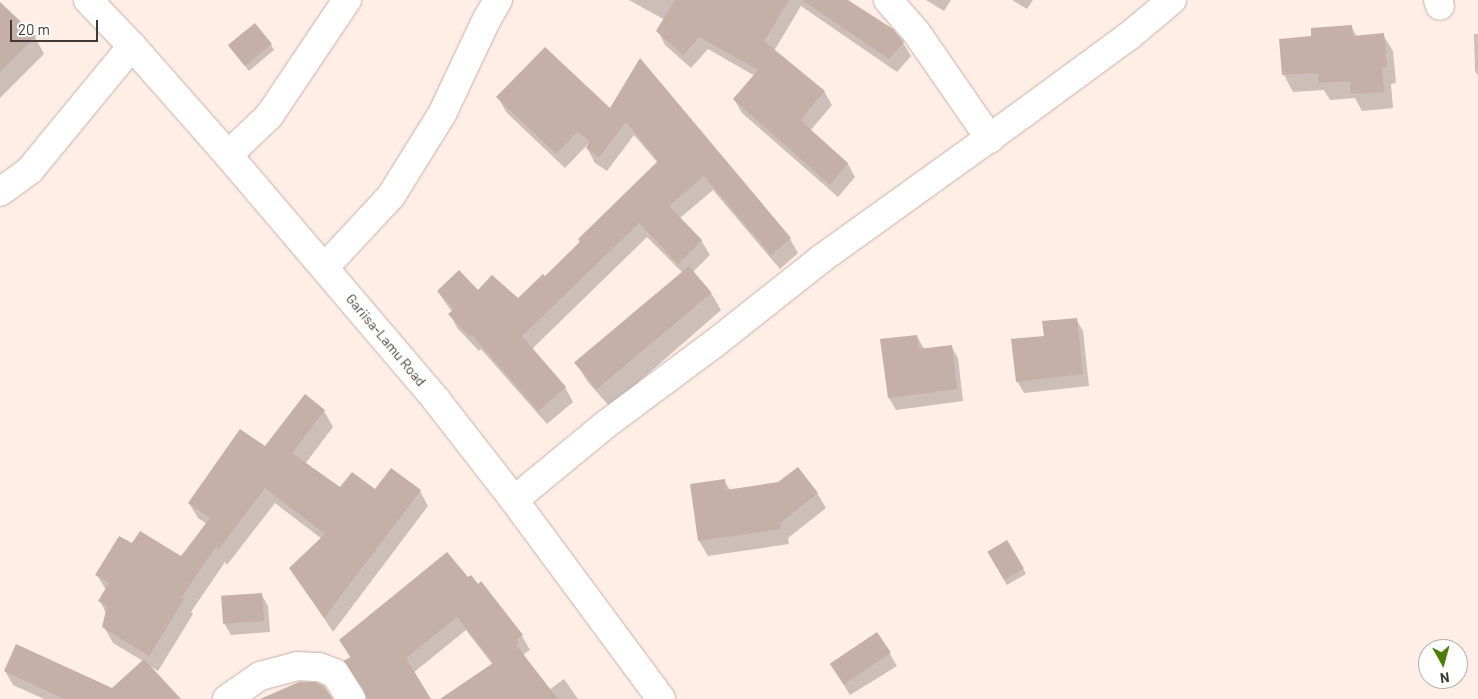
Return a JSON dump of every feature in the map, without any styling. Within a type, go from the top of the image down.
[{"type":"street","name":"Gariisa-Lamu Road","points":[[88,0],[132,46],[228,155],[437,400],[514,500],[661,699]]},
{"type":"street","points":[[228,155],[269,116],[347,0]]},
{"type":"street","points":[[324,267],[391,196],[442,114],[498,0]]},
{"type":"street","points":[[888,0],[916,32],[990,139]]},
{"type":"street","points":[[514,500],[605,425],[715,343],[821,259],[990,139],[1129,36],[1172,0]]},
{"type":"street","points":[[0,192],[30,170],[132,46]]},
{"type":"street","points":[[226,699],[260,676],[298,666],[319,667],[335,673],[351,699]]},
{"type":"building","points":[[675,0],[789,0],[764,41],[825,91],[800,120],[848,163],[830,185],[733,99],[758,70],[700,37],[683,55],[656,31]]},
{"type":"building","points":[[802,0],[848,0],[893,29],[904,42],[889,59]]},
{"type":"building","points":[[0,2],[36,36],[0,72]]},
{"type":"building","points":[[255,23],[272,44],[245,66],[228,45]]},
{"type":"building","points":[[1352,25],[1353,36],[1384,33],[1387,67],[1382,67],[1384,92],[1351,94],[1350,81],[1319,83],[1318,73],[1282,75],[1279,39],[1311,36],[1311,28]]},
{"type":"building","points":[[545,47],[610,108],[640,58],[791,238],[771,255],[704,176],[669,206],[702,240],[678,264],[639,223],[522,336],[566,387],[538,411],[472,335],[470,337],[448,314],[454,309],[437,291],[459,270],[478,290],[492,275],[518,298],[543,274],[545,276],[580,242],[578,239],[658,161],[626,122],[599,157],[586,148],[590,141],[577,132],[556,154],[496,97]]},
{"type":"building","points":[[689,266],[711,293],[597,389],[574,362]]},
{"type":"building","points":[[1077,318],[1083,374],[1016,382],[1011,339],[1044,336],[1042,321]]},
{"type":"building","points":[[917,335],[919,349],[952,345],[957,389],[888,398],[880,339]]},
{"type":"building","points":[[305,394],[325,410],[292,453],[340,487],[352,472],[375,489],[391,468],[421,490],[324,618],[289,568],[325,534],[265,488],[217,551],[217,545],[181,598],[185,598],[149,656],[102,627],[107,606],[98,601],[109,583],[95,575],[119,536],[132,543],[140,531],[181,556],[210,518],[188,503],[240,429],[265,446]]},
{"type":"building","points":[[798,467],[818,493],[780,523],[781,529],[698,541],[690,484],[725,479],[726,490],[778,482]]},
{"type":"building","points":[[1007,540],[1024,568],[1004,580],[987,552]]},
{"type":"building","points":[[447,552],[468,577],[471,575],[478,584],[481,581],[523,635],[517,639],[519,642],[516,645],[558,699],[440,699],[493,663],[457,617],[406,658],[431,699],[367,699],[364,691],[343,661],[351,657],[339,640]]},
{"type":"building","points":[[262,593],[264,621],[223,624],[221,596]]},
{"type":"building","points":[[877,632],[891,653],[844,685],[830,664]]},
{"type":"building","points":[[16,644],[112,688],[144,659],[181,699],[64,699],[4,671]]},
{"type":"building","points":[[299,682],[316,682],[324,686],[333,699],[260,699]]}]
